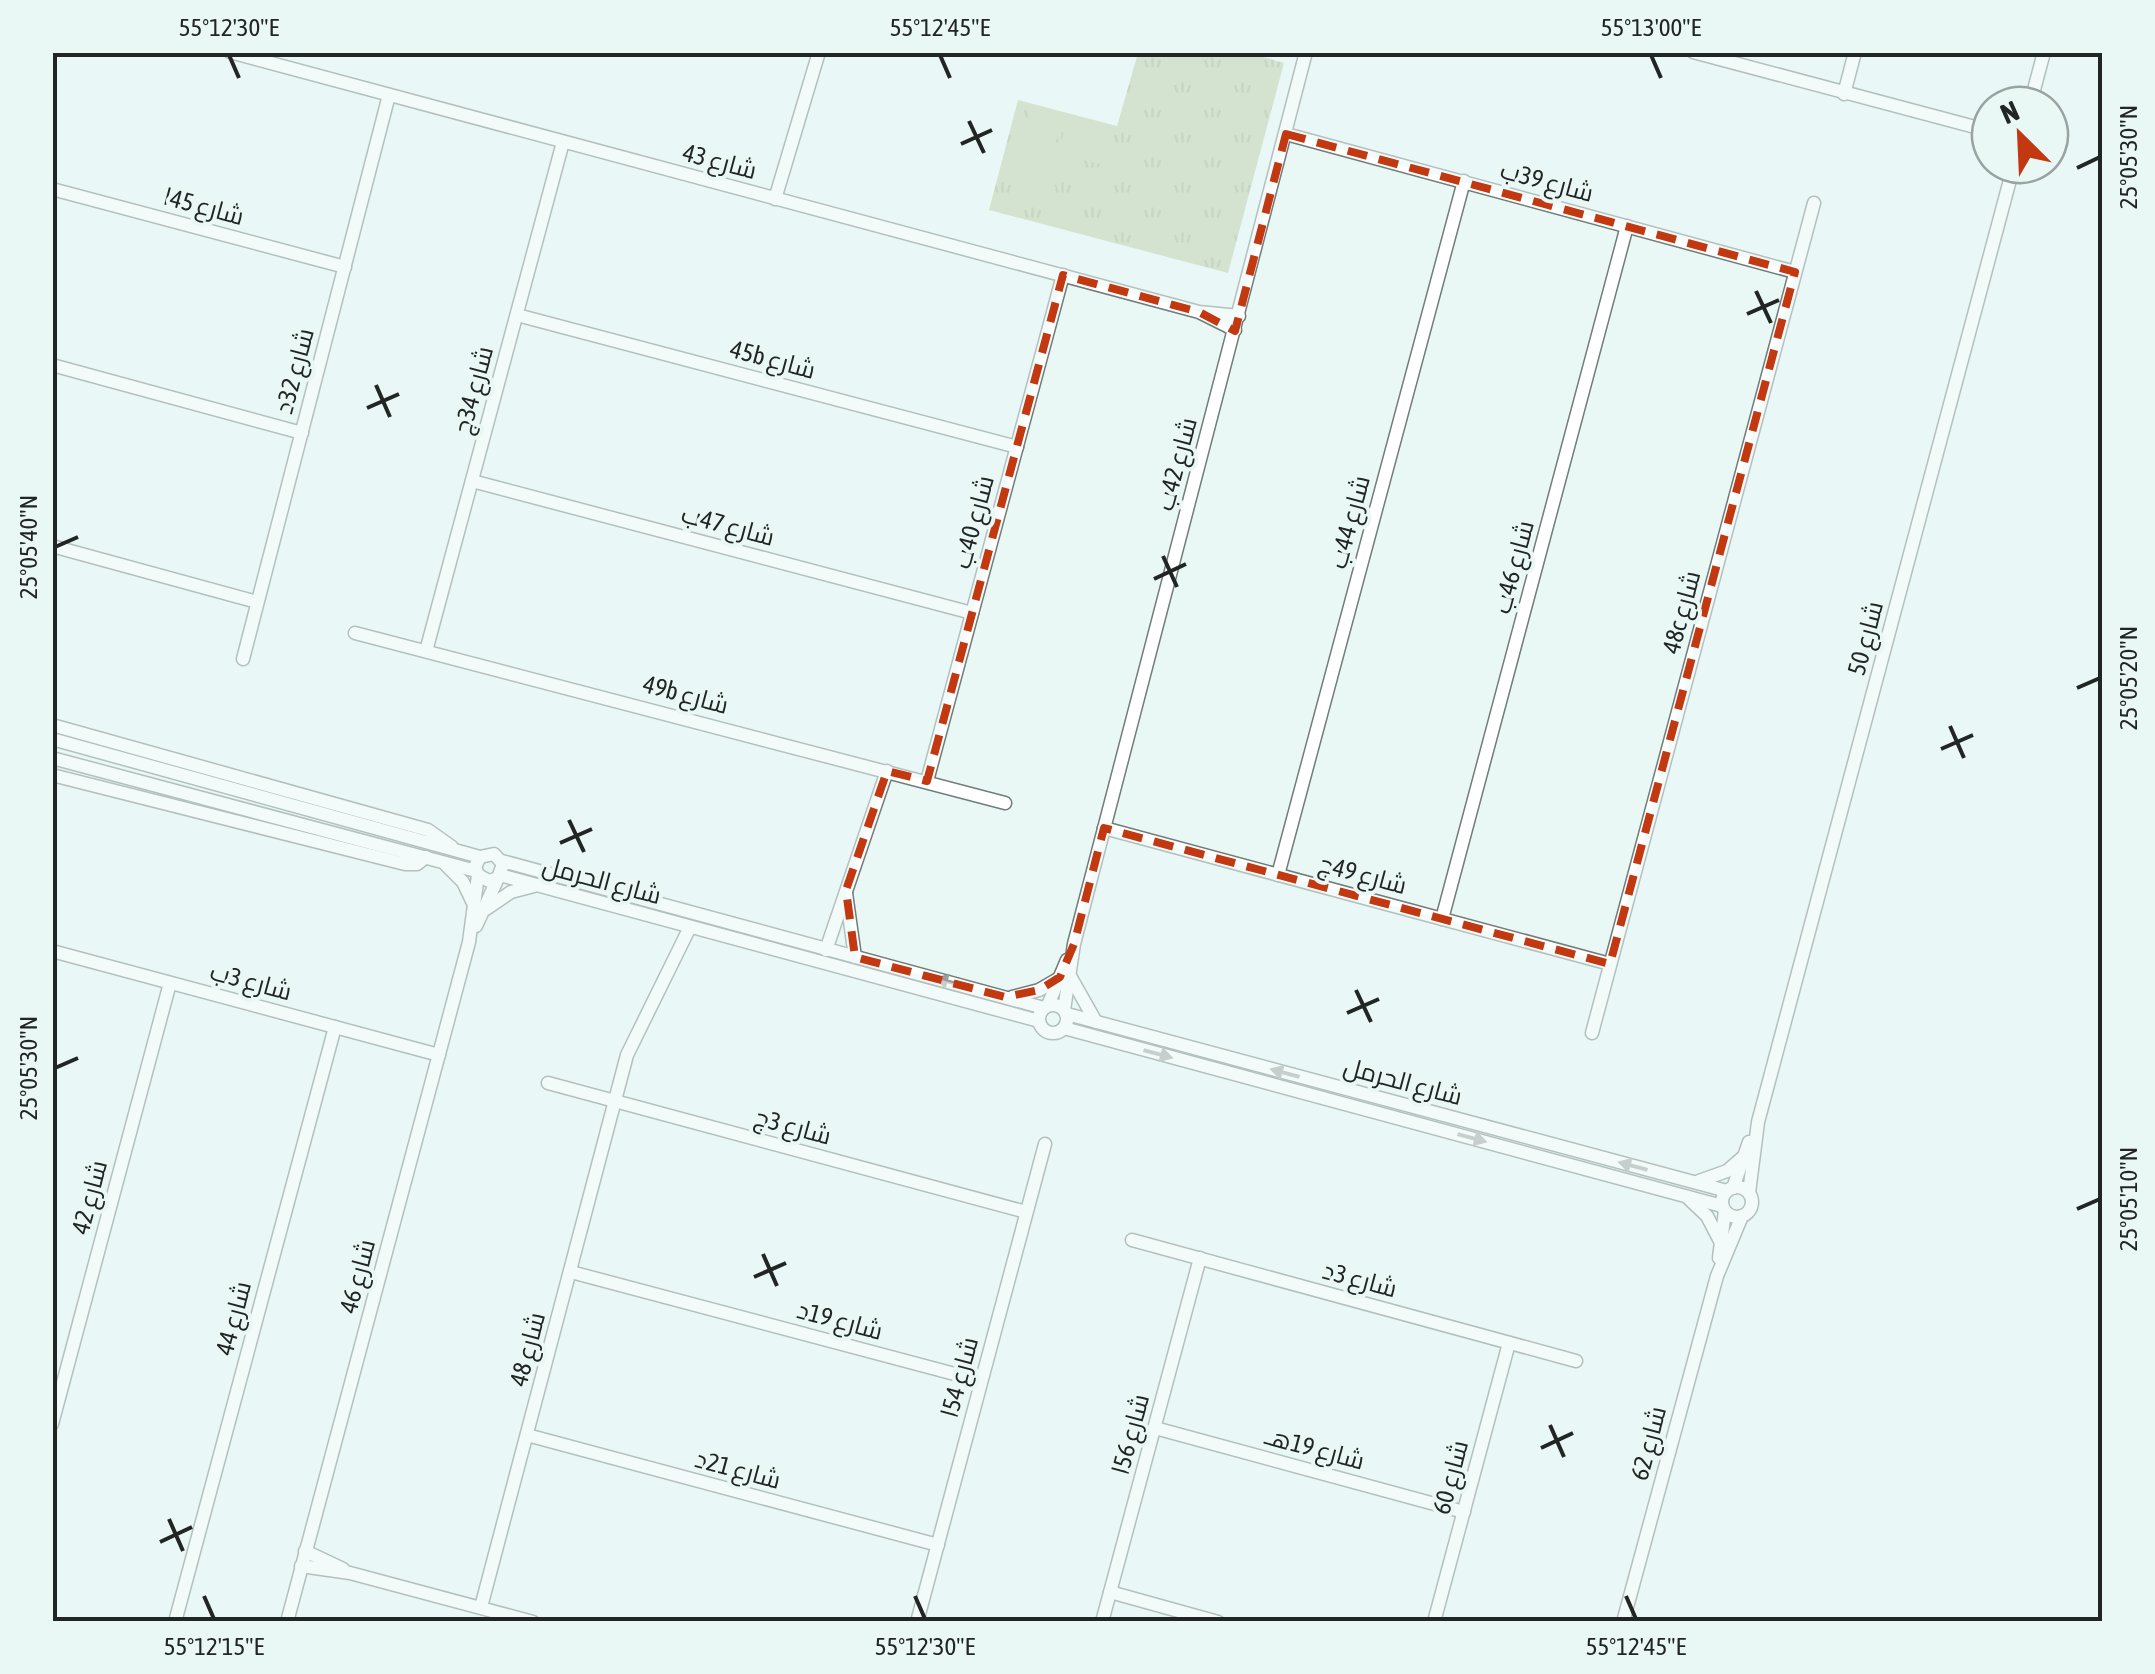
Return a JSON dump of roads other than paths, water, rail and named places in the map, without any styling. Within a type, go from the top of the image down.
[{"type":"street","name":"شارع 43","points":[[230,52],[284,59],[390,95],[1237,323]]},
{"type":"street","points":[[779,199],[792,166],[819,52]]},
{"type":"street","name":"شارع 42ب","points":[[1065,1017],[1065,976],[1306,52]]},
{"type":"street","points":[[1693,52],[1970,128]]},
{"type":"street","points":[[1844,94],[1855,52]]},
{"type":"street","points":[[2035,85],[2044,52]]},
{"type":"street","name":"شارع 32د","points":[[243,659],[390,95]]},
{"type":"street","name":"شارع 39ب","points":[[1286,134],[1795,272]]},
{"type":"street","name":"شارع 34ج","points":[[426,651],[563,142]]},
{"type":"street","name":"شارع 44ب","points":[[1278,875],[1464,181]]},
{"type":"street","name":"شارع 50","points":[[1748,1193],[1758,1122],[2009,185]]},
{"type":"street","name":"شارع 45ا","points":[[52,189],[344,267]]},
{"type":"street","name":"48c شارع","points":[[1592,1032],[1814,203]]},
{"type":"street","name":"شارع 46ب","points":[[1442,919],[1627,226]]},
{"type":"street","name":"شارع 40ب","points":[[926,781],[1063,275]]},
{"type":"street","name":"45b شارع","points":[[517,315],[1017,447]]},
{"type":"street","points":[[52,365],[302,433]]},
{"type":"street","name":"شارع 47ب","points":[[472,481],[972,613]]},
{"type":"street","points":[[52,546],[258,602]]},
{"type":"street","name":"49b شارع","points":[[355,633],[1005,803]]},
{"type":"street","points":[[52,725],[428,830],[440,836],[489,881],[500,871],[494,854],[478,868]]},
{"type":"street","points":[[52,739],[453,849]]},
{"type":"street","points":[[52,758],[442,862],[478,868]]},
{"type":"street","points":[[826,950],[887,771]]},
{"type":"street","points":[[52,775],[405,864],[417,864],[426,857]]},
{"type":"street","points":[[142,783],[158,800]]},
{"type":"street","name":"شارع 49ج","points":[[1104,828],[1610,964]]},
{"type":"street","points":[[442,862],[462,882],[478,912],[502,896],[539,886]]},
{"type":"street","name":"شارع 46","points":[[478,868],[478,912]]},
{"type":"street","name":"شارع 46","points":[[287,1622],[469,942],[478,912],[500,871]]},
{"type":"street","name":"شارع الحرمل","points":[[500,871],[539,886],[690,927],[1043,1011]]},
{"type":"street","name":"شارع الحرمل","points":[[500,871],[855,957],[1006,997],[1043,1011]]},
{"type":"street","points":[[846,890],[855,957]]},
{"type":"street","name":"شارع 48","points":[[481,1608],[627,1055],[690,927]]},
{"type":"street","name":"شارع 3ب","points":[[52,951],[439,1054]]},
{"type":"street","points":[[1006,997],[1028,994],[1065,976],[1096,1022]]},
{"type":"street","name":"شارع 42ب","points":[[1043,1011],[1065,976]]},
{"type":"street","name":"شارع 42","points":[[52,1424],[170,983]]},
{"type":"street","points":[[1057,1005],[1065,1017],[1049,1033],[1043,1011],[1057,1005]]},
{"type":"street","name":"شارع الحرمل","points":[[1065,1017],[1730,1190]]},
{"type":"street","name":"شارع الحرمل","points":[[1065,1017],[1724,1208]]},
{"type":"street","name":"شارع 44","points":[[175,1622],[335,1027]]},
{"type":"street","name":"شارع 3ج","points":[[548,1083],[1026,1212]]},
{"type":"street","name":"شارع 50","points":[[1730,1190],[1758,1122]]},
{"type":"street","name":"شارع 54ا","points":[[917,1622],[1045,1144]]},
{"type":"street","points":[[1694,1182],[1727,1171],[1744,1156]]},
{"type":"street","points":[[1730,1190],[1748,1193],[1751,1208],[1742,1216],[1730,1216],[1724,1208],[1730,1190]]},
{"type":"street","points":[[1686,1196],[1707,1216],[1721,1242]]},
{"type":"street","name":"شارع 62","points":[[1717,1276],[1724,1208]]},
{"type":"street","name":"شارع 62","points":[[1623,1622],[1717,1276],[1742,1216]]},
{"type":"street","name":"شارع 3د","points":[[1132,1240],[1576,1361]]},
{"type":"street","name":"شارع 56ا","points":[[1102,1622],[1200,1258]]},
{"type":"street","name":"شارع 19د","points":[[571,1272],[981,1381]]},
{"type":"street","name":"شارع 60","points":[[1434,1622],[1509,1343]]},
{"type":"street","name":"شارع 19هـ","points":[[1154,1428],[1464,1512]]},
{"type":"street","name":"شارع 21د","points":[[527,1436],[938,1545]]},
{"type":"street","points":[[305,1551],[350,1573]]},
{"type":"street","points":[[301,1566],[350,1573],[533,1622]]},
{"type":"street","points":[[1110,1592],[1218,1622]]}]
